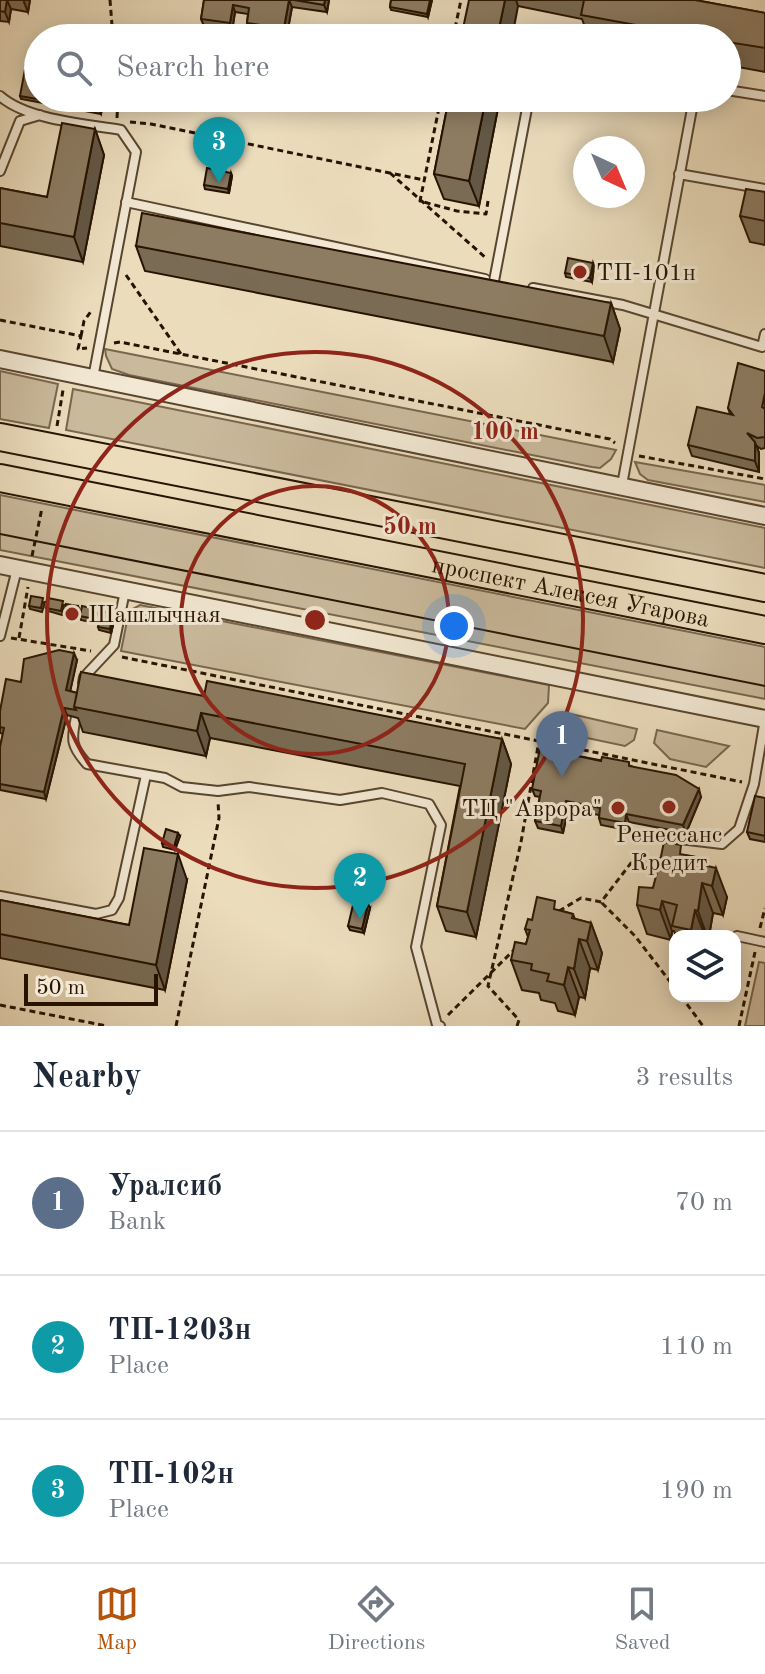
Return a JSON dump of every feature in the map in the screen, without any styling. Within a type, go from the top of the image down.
[{"type":"main road","name":"проспект Алексея Угарова","points":[[0,437],[765,588]]},
{"type":"main road","name":"проспект Алексея Угарова","points":[[0,478],[765,630]]},
{"type":"street","points":[[0,359],[765,516]]},
{"type":"street","points":[[0,565],[765,719]]},
{"type":"lane","points":[[741,92],[765,96]]},
{"type":"lane","points":[[0,96],[24,108]]},
{"type":"lane","points":[[34,112],[120,126],[136,152],[93,378]]},
{"type":"lane","points":[[494,281],[526,112]]},
{"type":"lane","points":[[622,485],[691,112]]},
{"type":"lane","points":[[0,171],[20,121],[41,115]]},
{"type":"lane","points":[[679,174],[765,189]]},
{"type":"lane","points":[[126,202],[508,284]]},
{"type":"lane","points":[[523,286],[623,305],[762,347],[765,334]]},
{"type":"lane","points":[[0,637],[17,568]]},
{"type":"lane","points":[[82,689],[84,677],[114,645],[125,591]]},
{"type":"lane","points":[[76,717],[72,738],[75,749],[87,764],[165,778],[182,787],[218,791],[249,787],[340,800],[382,793],[429,804],[441,825],[416,947],[438,1026]]},
{"type":"lane","points":[[671,838],[722,844],[739,829],[754,784],[765,719]]},
{"type":"lane","points":[[0,896],[96,914],[112,910],[119,898],[146,775]]},
{"type":"lane","points":[[741,937],[761,941]]},
{"type":"path","points":[[110,0],[112,24]]},
{"type":"path","points":[[456,24],[461,0]]},
{"type":"path","points":[[116,112],[120,126],[151,124],[424,180]]},
{"type":"path","points":[[420,201],[438,112]]},
{"type":"path","points":[[390,173],[497,268]]},
{"type":"path","points":[[420,201],[457,211],[486,214],[488,201]]},
{"type":"path","points":[[115,260],[181,354]]},
{"type":"path","points":[[0,320],[81,336],[78,349],[120,342],[610,439],[628,453],[765,479]]},
{"type":"path","points":[[0,637],[108,654],[754,784]]},
{"type":"path","points":[[517,1026],[519,1020],[488,986],[521,842],[539,741]]},
{"type":"path","points":[[176,1026],[219,818],[218,791]]},
{"type":"path","points":[[601,902],[631,863],[670,857]]},
{"type":"path","points":[[549,917],[581,898],[601,902],[635,936],[669,980]]},
{"type":"path","points":[[739,1026],[761,941],[765,908]]},
{"type":"path","points":[[438,1026],[516,949]]},
{"type":"path","points":[[685,1002],[703,1026]]},
{"type":"path","points":[[0,1005],[107,1026]]},
{"type":"shaded area","points":[[105,349],[616,450],[600,468],[592,467],[129,375],[112,369]]},
{"type":"shaded area","points":[[0,371],[58,384],[49,428],[0,419]]},
{"type":"shaded area","points":[[73,389],[765,528],[765,568],[66,430]]},
{"type":"shaded area","points":[[635,462],[765,485],[765,502],[648,480],[640,474]]},
{"type":"shaded area","points":[[0,495],[765,647],[765,699],[0,550]]},
{"type":"shaded area","points":[[140,605],[549,685],[548,703],[525,729],[121,651],[129,611]]},
{"type":"shaded area","points":[[571,714],[637,729],[634,740],[625,746],[568,734]]},
{"type":"shaded area","points":[[657,730],[729,746],[706,767],[670,759],[654,743]]},
{"type":"shaded area","points":[[759,962],[765,963],[765,1026],[745,1026]]},
{"type":"building","points":[[0,0],[7,0],[5,12],[0,11]]},
{"type":"building","points":[[204,0],[289,0],[285,24],[247,23],[249,8],[233,5],[230,23],[201,19]]},
{"type":"building","points":[[294,0],[325,0],[324,5]]},
{"type":"building","points":[[391,0],[430,0],[427,14],[390,7]]},
{"type":"building","points":[[469,0],[505,0],[500,24],[464,24]]},
{"type":"building","points":[[584,0],[695,0],[765,13],[765,48],[741,44],[741,24],[630,24],[581,15]]},
{"type":"building","points":[[24,75],[24,97],[20,96]]},
{"type":"building","points":[[446,112],[483,112],[469,181],[434,174]]},
{"type":"building","points":[[62,123],[95,129],[74,237],[0,223],[0,188],[47,197]]},
{"type":"building","points":[[207,168],[231,173],[228,189],[204,185]]},
{"type":"building","points":[[746,189],[765,192],[765,221],[740,216]]},
{"type":"building","points":[[142,213],[611,303],[604,336],[136,246]]},
{"type":"building","name":"ТП-101н","points":[[568,258],[593,263],[590,278],[565,273]]},
{"type":"building","points":[[738,363],[765,371],[762,407],[765,409],[765,437],[757,438],[747,433],[755,442],[755,461],[688,445],[697,407],[733,415],[728,408]]},
{"type":"building","points":[[31,596],[43,598],[41,608],[29,606]]},
{"type":"building","points":[[48,598],[63,601],[61,611],[46,608]]},
{"type":"building","points":[[66,604],[78,606],[76,616],[64,614]]},
{"type":"building","points":[[82,606],[96,609],[94,619],[80,616]]},
{"type":"building","points":[[101,611],[113,613],[110,629],[98,627]]},
{"type":"building","points":[[59,650],[74,653],[66,690],[77,693],[76,710],[64,708],[44,792],[0,784],[0,747],[4,728],[0,727],[0,711],[6,679],[21,682],[24,659]]},
{"type":"building","points":[[81,672],[204,696],[207,681],[502,739],[467,912],[437,906],[465,764],[201,713],[197,731],[74,707]]},
{"type":"building","points":[[541,743],[555,746],[554,751],[601,761],[602,757],[629,762],[629,766],[676,775],[699,789],[683,825],[626,814],[625,823],[599,818],[600,808],[566,801],[561,826],[535,821],[541,791],[532,789]]},
{"type":"building","points":[[755,796],[765,798],[765,836],[747,832]]},
{"type":"building","points":[[166,829],[178,833],[174,847],[162,843]]},
{"type":"building","points":[[664,842],[681,845],[680,854],[701,858],[699,864],[716,868],[712,886],[702,883],[698,911],[695,910],[691,930],[672,926],[677,905],[662,901],[660,910],[637,905],[639,887],[653,888],[657,872],[653,871],[656,860],[660,861]]},
{"type":"building","points":[[144,848],[178,854],[156,965],[0,934],[0,900],[129,925]]},
{"type":"building","points":[[537,897],[555,901],[554,909],[591,923],[587,941],[579,939],[574,969],[568,967],[564,985],[547,981],[549,974],[531,970],[532,964],[511,960],[515,942],[526,944],[530,930],[525,929],[528,919],[532,920]]},
{"type":"building","points":[[354,901],[368,904],[362,929],[348,926]]},
{"type":"tram line","points":[[0,534],[765,686]]},
{"type":"place","name":"ТП-102н","points":[[219,183]]},
{"type":"place","name":"ТП-101н","points":[[580,272]]},
{"type":"place","name":"Шашлычная","points":[[72,614]]},
{"type":"place","name":"Уралсиб","points":[[562,777]]},
{"type":"place","name":"Ренессанс Кредит","points":[[669,807]]},
{"type":"place","name":"ТЦ \"Аврора\"","points":[[618,808]]},
{"type":"place","name":"ТП-1203н","points":[[360,919]]}]
